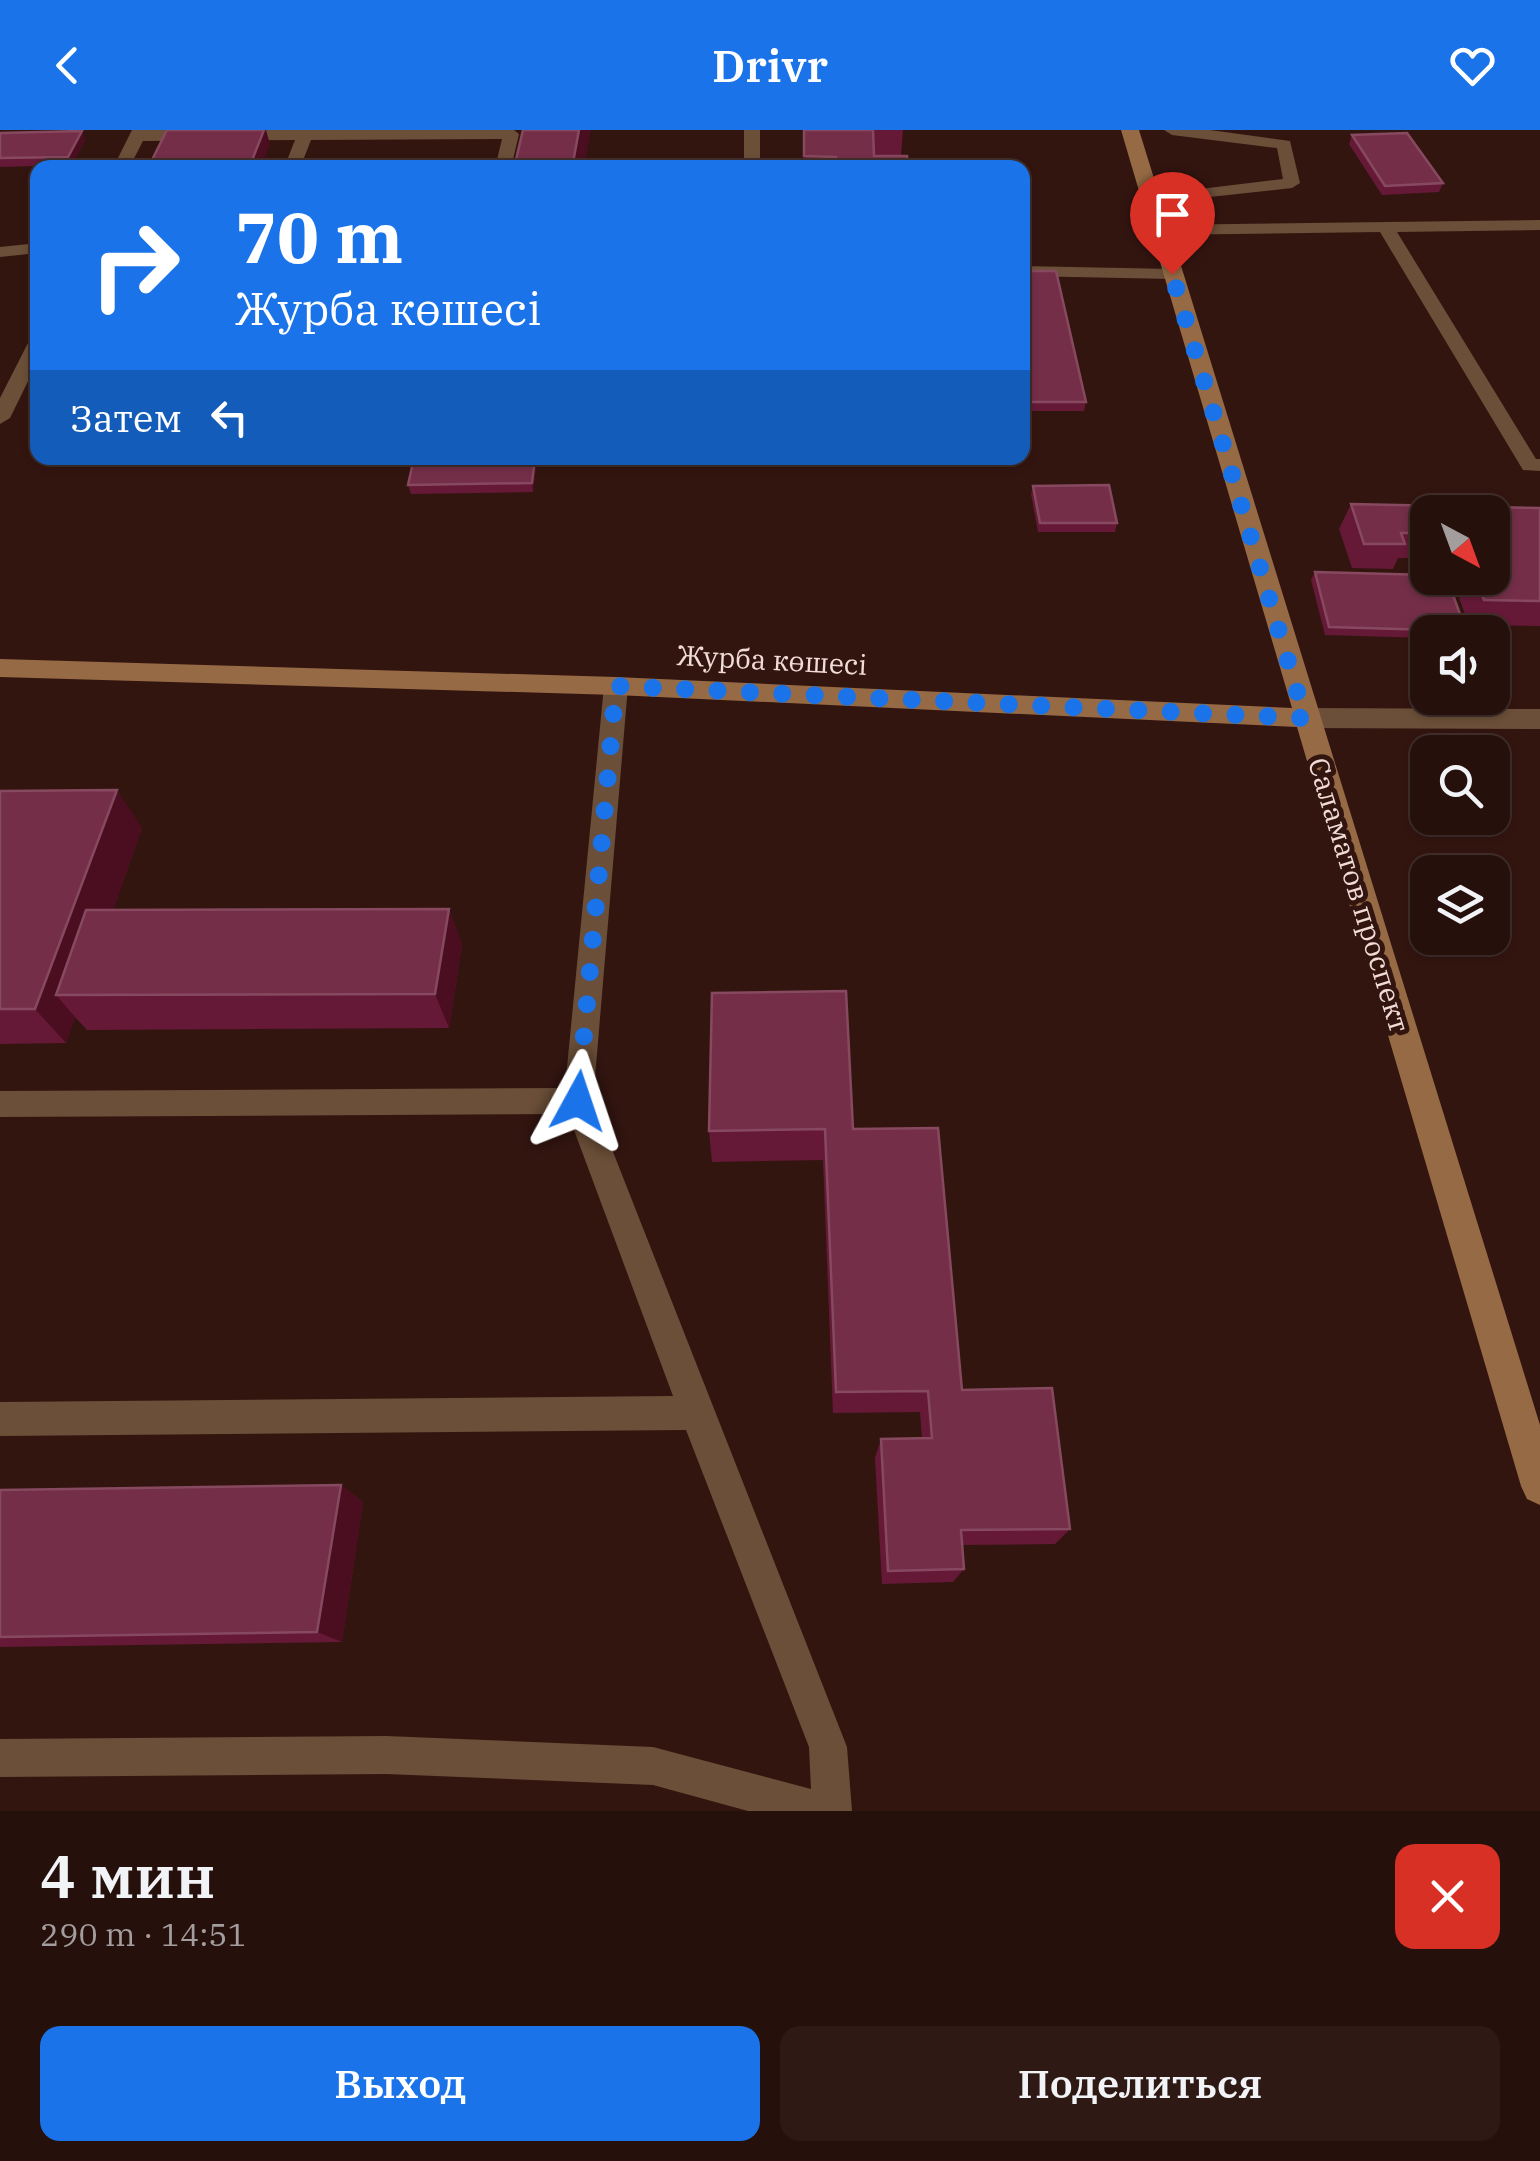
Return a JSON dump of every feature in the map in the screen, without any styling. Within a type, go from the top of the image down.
[{"type":"street","name":"Саламатов проспект","points":[[1130,130],[1540,1486]]},
{"type":"street","name":"Журба көшесі","points":[[0,668],[616,686],[1305,718],[1540,719]]},
{"type":"lane","points":[[752,130],[752,160]]},
{"type":"lane","points":[[1150,200],[1292,183],[1284,144],[1172,130]]},
{"type":"lane","points":[[126,160],[138,133],[511,134],[506,160]]},
{"type":"lane","points":[[295,160],[305,135]]},
{"type":"lane","points":[[1159,230],[1540,225]]},
{"type":"lane","points":[[1385,227],[1537,471]]},
{"type":"lane","points":[[0,252],[30,249]]},
{"type":"lane","points":[[1030,271],[1172,274]]},
{"type":"lane","points":[[0,418],[30,357]]},
{"type":"lane","points":[[616,686],[578,1101],[828,1747],[832,1811]]},
{"type":"lane","points":[[0,1104],[578,1101]]},
{"type":"lane","points":[[0,1418],[696,1414]]},
{"type":"lane","points":[[0,1758],[386,1756],[653,1766],[820,1811]]},
{"type":"building","points":[[167,130],[264,130],[252,160],[152,160]]},
{"type":"building","points":[[523,130],[579,130],[573,160],[516,160]]},
{"type":"building","points":[[804,130],[873,130],[874,156],[907,156],[907,160],[836,160],[804,156]]},
{"type":"building","points":[[82,131],[68,157],[0,158],[0,133]]},
{"type":"building","points":[[1407,133],[1443,183],[1385,186],[1352,135]]},
{"type":"building","points":[[1030,271],[1056,271],[1086,402],[1030,402]]},
{"type":"building","points":[[412,465],[534,465],[532,483],[408,485]]},
{"type":"building","points":[[1109,485],[1117,523],[1040,523],[1033,486]]},
{"type":"building","points":[[1351,504],[1410,505],[1410,533],[1401,533],[1405,544],[1364,544]]},
{"type":"building","points":[[1510,507],[1540,508],[1540,601],[1484,600],[1482,595],[1510,595]]},
{"type":"building","points":[[1315,572],[1410,575],[1410,595],[1453,595],[1460,615],[1410,615],[1410,629],[1329,627]]},
{"type":"building","points":[[117,790],[35,1009],[0,1009],[0,791]]},
{"type":"building","points":[[449,909],[435,994],[56,995],[86,910]]},
{"type":"building","points":[[846,991],[853,1129],[938,1128],[962,1390],[1052,1388],[1070,1529],[961,1530],[964,1569],[888,1571],[881,1439],[932,1438],[928,1391],[836,1392],[825,1129],[709,1131],[712,993]]},
{"type":"building","points":[[341,1485],[317,1632],[0,1637],[0,1490]]},
{"type":"route","points":[[578,1101],[616,686],[1305,718],[1172,274]]}]
